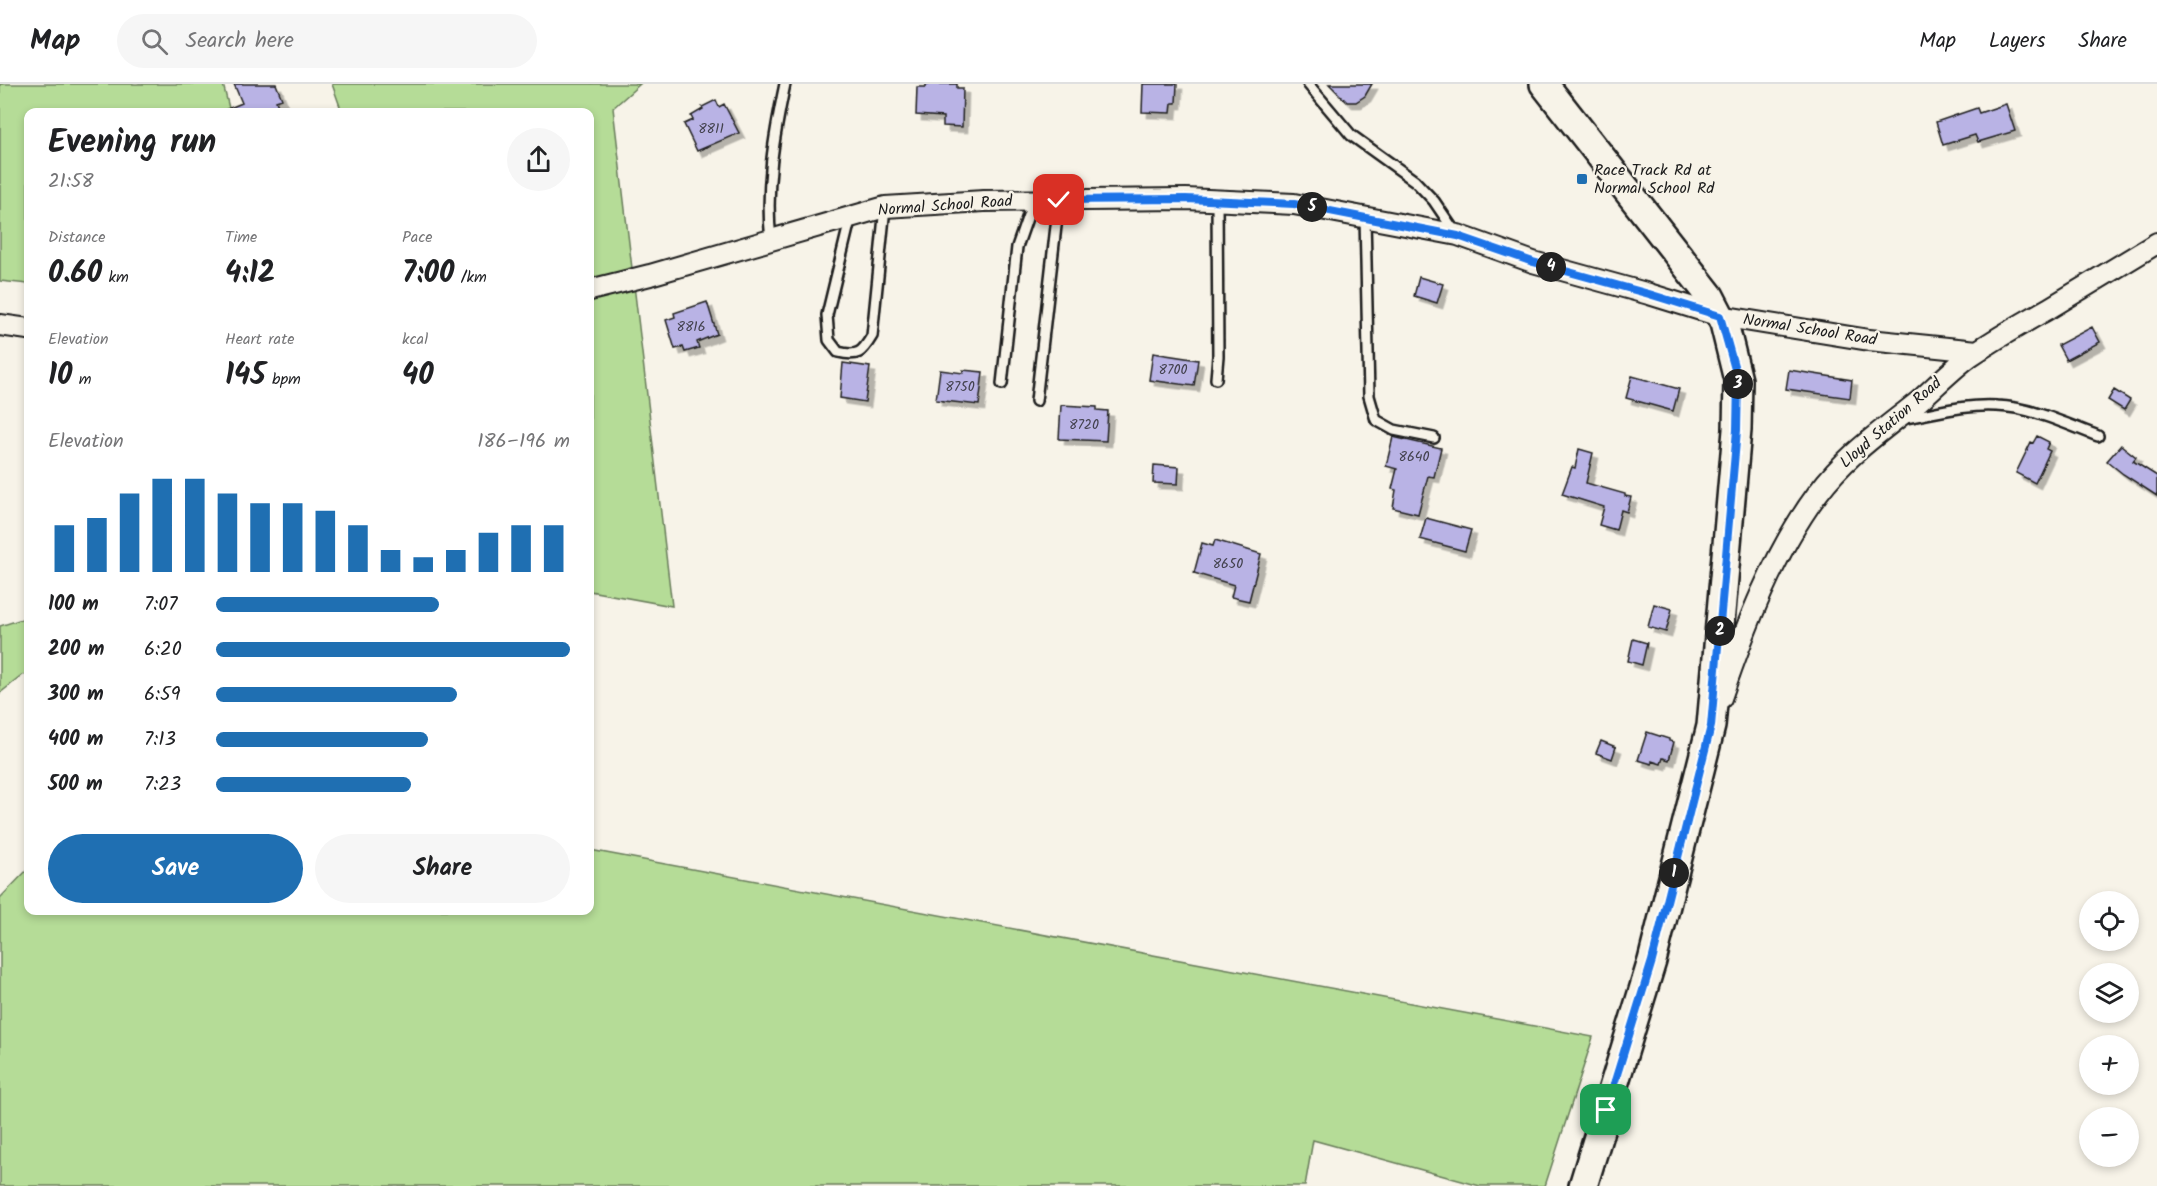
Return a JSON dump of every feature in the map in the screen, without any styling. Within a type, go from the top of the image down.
[{"type":"main road","points":[[1544,84],[1710,296],[1720,316],[1738,380],[1737,430],[1711,726],[1652,961],[1583,1186]]},
{"type":"street","name":"Normal School Road","points":[[594,289],[771,241],[885,207],[1059,200],[1217,200],[1294,204],[1458,236],[1533,262],[1720,316],[1973,355]]},
{"type":"street","name":"Lloyd Station Road","points":[[1711,726],[1738,649],[1781,553],[1797,524],[1832,476],[1856,450],[1919,401],[1945,375],[1973,355],[2157,243]]},
{"type":"street","points":[[0,326],[24,329]]},
{"type":"lane","points":[[771,241],[768,218],[769,186],[775,132],[785,84]]},
{"type":"lane","points":[[1308,84],[1351,135],[1415,181],[1434,201],[1458,236]]},
{"type":"lane","points":[[1036,401],[1059,200]]},
{"type":"lane","points":[[1216,379],[1218,356],[1217,200]]},
{"type":"lane","points":[[1002,384],[1017,247],[1033,201]]},
{"type":"lane","points":[[851,216],[827,315],[829,340],[838,352],[852,355],[864,350],[872,336],[885,207]]},
{"type":"lane","points":[[1365,218],[1369,396],[1376,420],[1394,430],[1434,438]]},
{"type":"lane","points":[[1894,420],[1964,408],[1997,406],[2032,412],[2098,436]]},
{"type":"green space","points":[[0,84],[223,84],[229,108],[24,108],[24,284],[0,281]]},
{"type":"green space","points":[[332,84],[640,84],[613,108],[672,606],[594,592],[594,108],[341,108]]},
{"type":"green space","points":[[24,618],[24,674],[0,693],[0,626]]},
{"type":"green space","points":[[594,851],[1593,1037],[1545,1186],[1480,1186],[1313,1140],[1305,1186],[0,1186],[0,898],[24,873],[24,915],[594,915]]},
{"type":"building","points":[[234,84],[276,84],[282,99],[276,101],[278,106],[273,108],[230,108],[242,103]]},
{"type":"building","points":[[926,84],[957,84],[957,88],[963,88],[962,127],[943,126],[943,117],[916,115],[917,87],[926,87]]},
{"type":"building","points":[[1143,84],[1177,84],[1176,103],[1172,103],[1171,113],[1142,112]]},
{"type":"building","points":[[1329,84],[1372,84],[1365,96],[1356,102],[1347,102]]},
{"type":"building","points":[[716,100],[719,107],[724,104],[739,133],[697,151],[684,124],[693,120],[691,116],[703,109],[702,107]]},
{"type":"building","points":[[2006,104],[2015,131],[1978,142],[1975,135],[1943,145],[1936,122],[1977,108],[1979,113]]},
{"type":"building","points":[[1419,277],[1443,284],[1437,303],[1414,296]]},
{"type":"building","points":[[707,302],[717,334],[697,342],[699,348],[685,352],[683,347],[675,349],[666,320],[675,317],[674,313]]},
{"type":"building","points":[[2092,327],[2100,342],[2066,360],[2058,345]]},
{"type":"building","points":[[1153,353],[1198,360],[1194,386],[1149,380]]},
{"type":"building","points":[[843,363],[870,367],[865,402],[840,398]]},
{"type":"building","points":[[940,370],[963,373],[963,370],[983,372],[979,405],[936,400]]},
{"type":"building","points":[[1789,370],[1852,380],[1850,398],[1786,389]]},
{"type":"building","points":[[1632,376],[1679,389],[1673,411],[1626,398]]},
{"type":"building","points":[[2114,390],[2130,400],[2124,410],[2108,400]]},
{"type":"building","points":[[1061,405],[1097,407],[1097,410],[1108,411],[1106,441],[1059,439]]},
{"type":"building","points":[[2037,436],[2049,442],[2046,449],[2050,451],[2035,483],[2016,473],[2031,442],[2033,443]]},
{"type":"building","points":[[1393,437],[1441,448],[1434,477],[1428,476],[1418,514],[1393,508],[1396,490],[1392,489],[1397,469],[1386,466]]},
{"type":"building","points":[[2121,445],[2136,457],[2133,461],[2157,476],[2157,496],[2107,461]]},
{"type":"building","points":[[1579,449],[1593,453],[1586,483],[1631,497],[1627,512],[1621,510],[1616,530],[1599,525],[1604,507],[1562,494],[1572,467],[1575,468]]},
{"type":"building","points":[[1154,465],[1179,467],[1178,484],[1153,483]]},
{"type":"building","points":[[1426,518],[1471,530],[1465,551],[1420,539]]},
{"type":"building","points":[[1215,540],[1261,554],[1249,601],[1231,597],[1234,585],[1194,573],[1202,543],[1213,546]]},
{"type":"building","points":[[1654,604],[1672,609],[1666,632],[1648,627]]},
{"type":"building","points":[[1633,639],[1647,643],[1642,665],[1628,661]]},
{"type":"building","points":[[1647,732],[1674,742],[1669,760],[1663,758],[1661,764],[1652,761],[1652,764],[1638,760]]},
{"type":"building","points":[[1601,741],[1616,747],[1612,759],[1596,753]]},
{"type":"place","name":"Race Track Rd at Normal School Rd","points":[[1582,179]]},
{"type":"route","points":[[1059,200],[1186,199],[1294,204],[1458,236],[1533,262],[1720,316],[1724,323],[1738,380],[1737,430],[1711,726],[1652,961],[1606,1110]]}]
